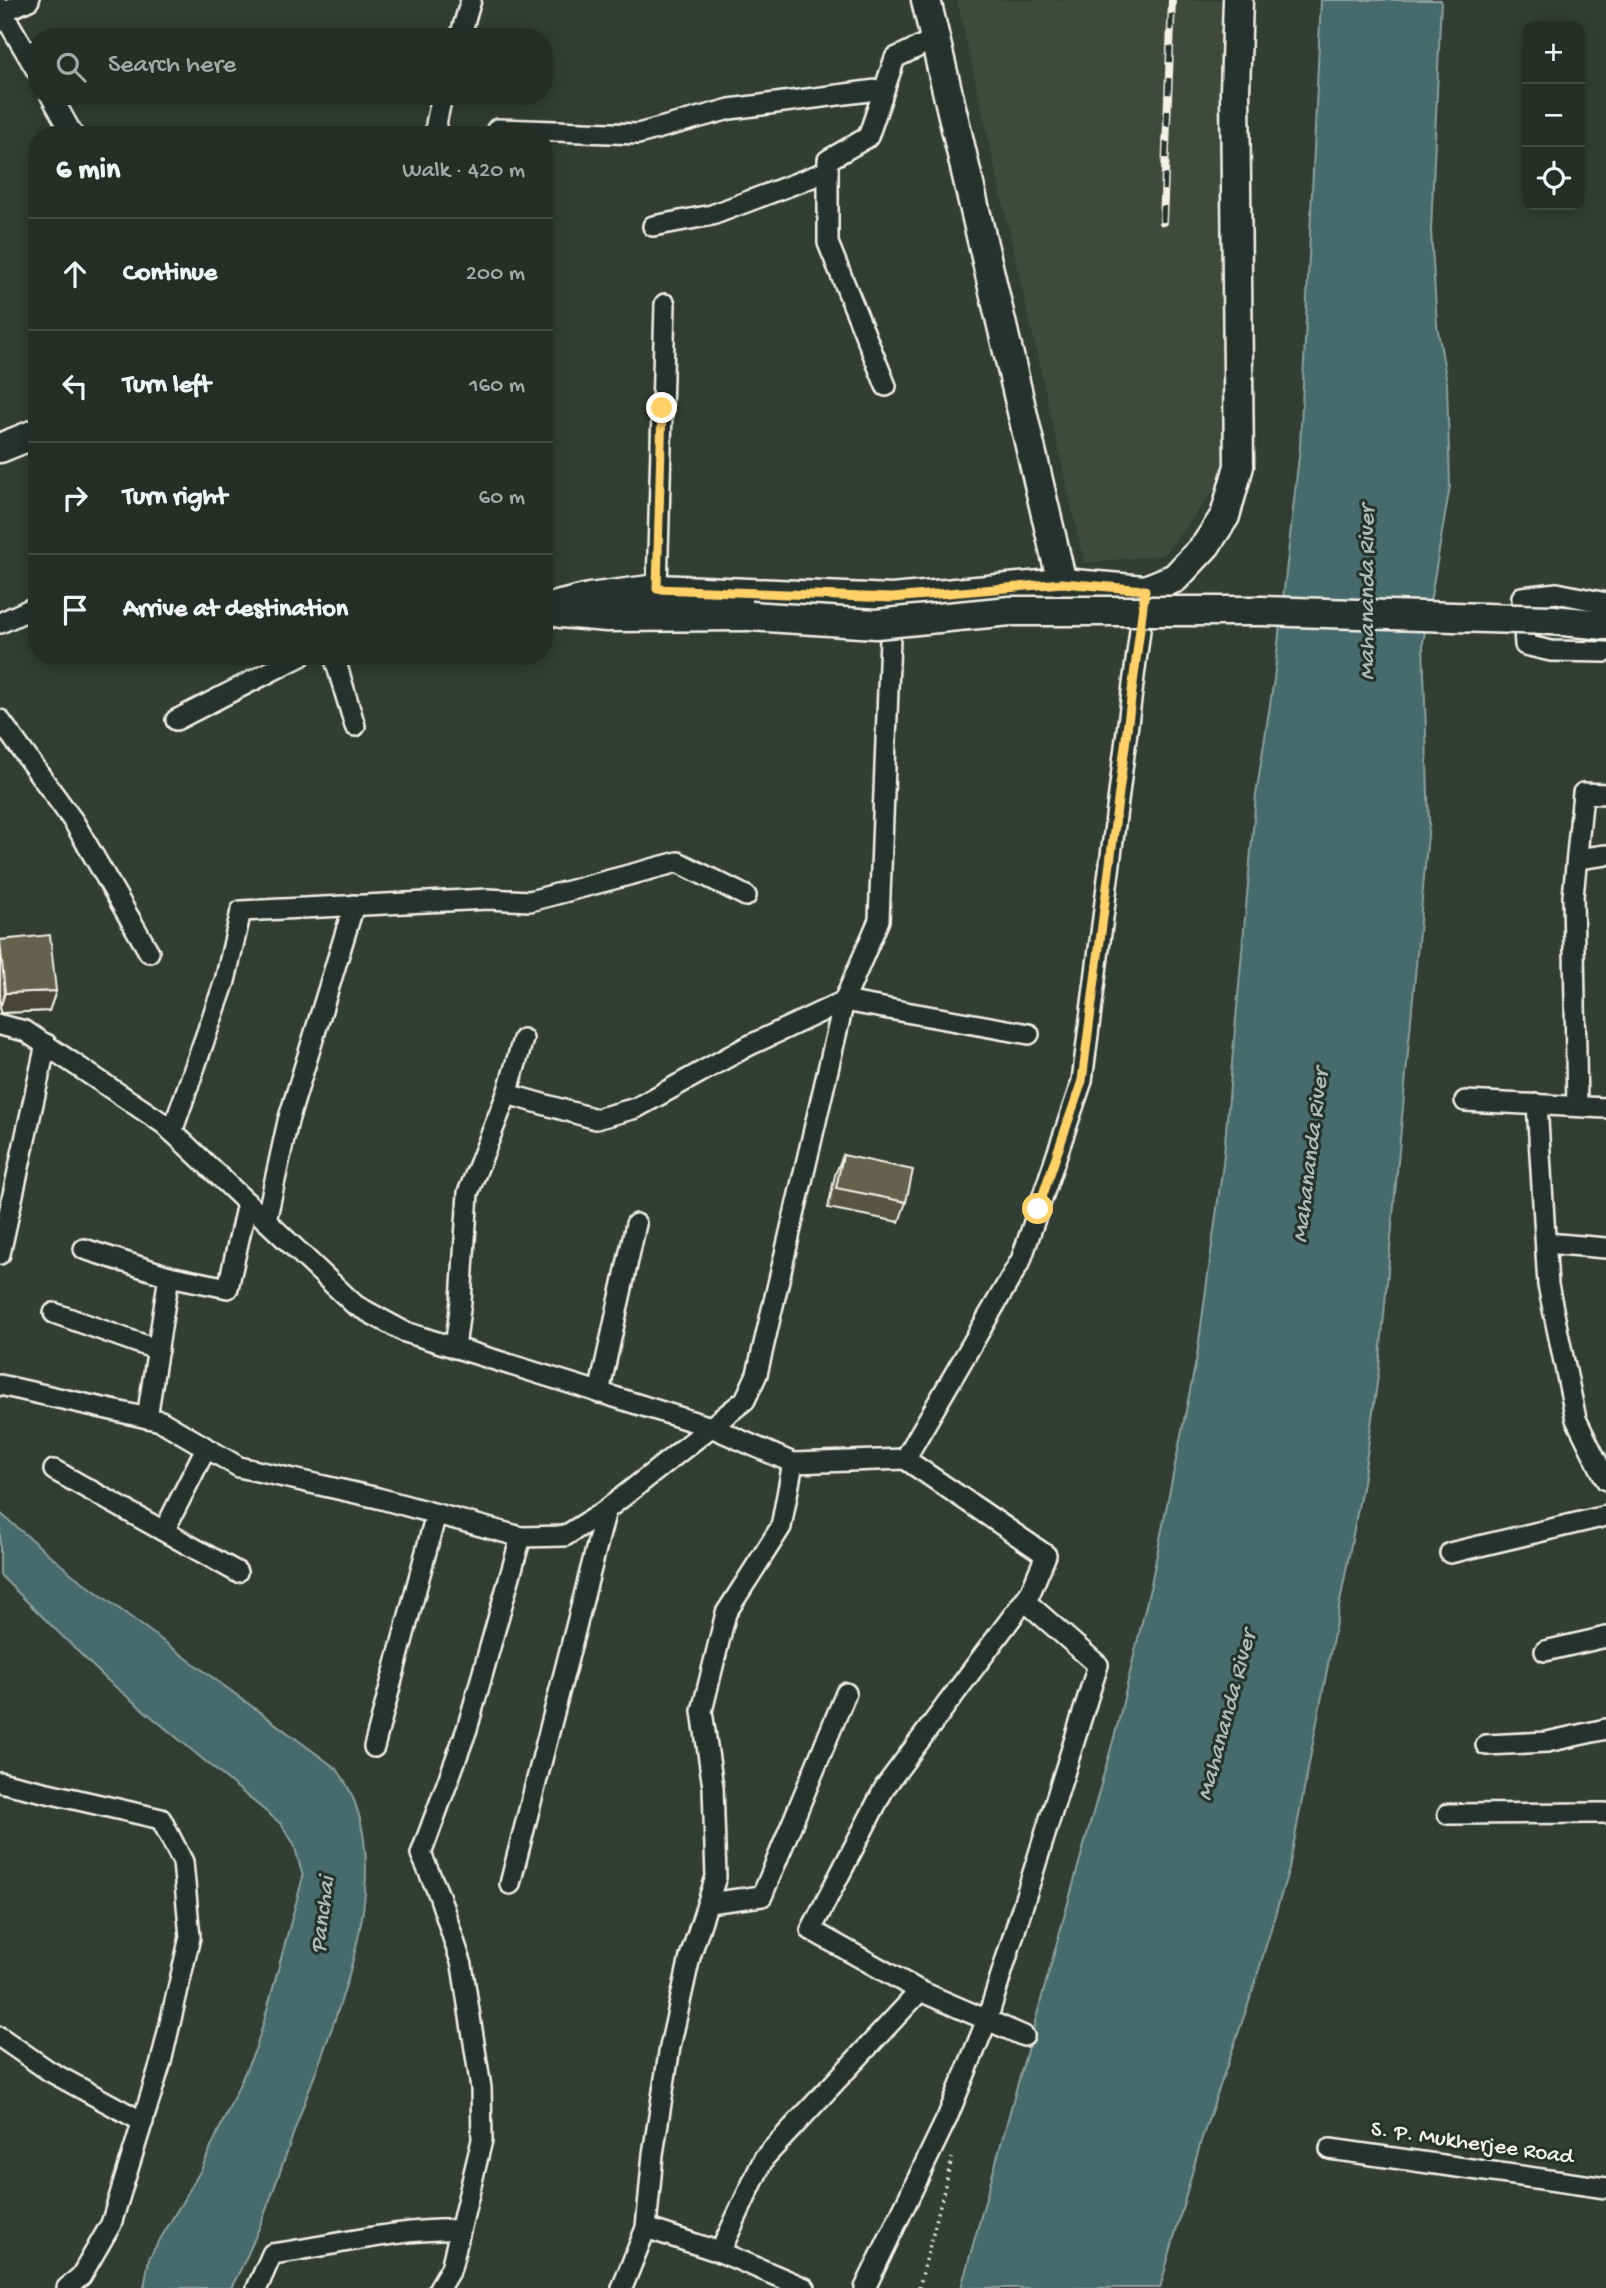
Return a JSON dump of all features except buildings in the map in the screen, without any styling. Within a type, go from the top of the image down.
[{"type":"street","points":[[28,56],[1,11],[29,0]]},
{"type":"street","points":[[463,28],[471,0]]},
{"type":"street","points":[[926,0],[1062,583]]},
{"type":"street","points":[[553,607],[589,597],[657,589],[892,598],[1062,583],[1145,590],[1175,578],[1206,545],[1224,516],[1239,466],[1235,91],[1238,0]]},
{"type":"street","points":[[886,386],[828,243],[828,160],[868,137],[895,58],[936,39]]},
{"type":"street","points":[[553,131],[638,134],[730,110],[884,89]]},
{"type":"street","points":[[56,105],[68,126]]},
{"type":"street","points":[[436,124],[440,105]]},
{"type":"street","points":[[653,226],[712,215],[828,171]]},
{"type":"street","points":[[657,589],[664,304]]},
{"type":"street","points":[[0,448],[28,437]]},
{"type":"street","points":[[905,1459],[1021,1260],[1082,1081],[1145,590]]},
{"type":"street","points":[[1606,603],[1558,593],[1522,597],[1525,645],[1552,651],[1606,652]]},
{"type":"street","points":[[0,1385],[161,1421],[239,1467],[521,1537],[565,1536],[606,1510],[745,1400],[757,1374],[844,1001],[879,920],[892,598]]},
{"type":"street","points":[[0,623],[28,610]]},
{"type":"street","points":[[553,611],[607,617],[750,616],[876,624],[1010,611],[1261,611],[1552,620],[1606,625]]},
{"type":"street","points":[[176,720],[283,665]]},
{"type":"street","points":[[337,665],[355,726]]},
{"type":"street","points":[[0,720],[74,822],[149,952]]},
{"type":"street","points":[[1577,1107],[1573,897],[1583,793],[1606,794]]},
{"type":"street","points":[[1577,859],[1606,855]]},
{"type":"street","points":[[172,1132],[225,981],[241,911],[488,899],[530,901],[678,862],[746,896]]},
{"type":"street","points":[[266,1221],[288,1121],[354,905]]},
{"type":"street","points":[[507,1094],[596,1119],[636,1108],[748,1046],[844,1001],[1029,1034]]},
{"type":"street","points":[[0,1025],[25,1031],[46,1044],[172,1132],[355,1305],[405,1332],[710,1427],[793,1463],[905,1459],[1046,1555],[1025,1601],[885,1787],[811,1930],[919,1991],[1024,2036]]},
{"type":"street","points":[[455,1348],[468,1193],[507,1094],[523,1039]]},
{"type":"street","points":[[0,1254],[46,1044]]},
{"type":"street","points":[[1465,1101],[1606,1108]]},
{"type":"street","points":[[1537,1104],[1548,1285],[1576,1419],[1606,1480]]},
{"type":"street","points":[[84,1249],[169,1276],[228,1288],[247,1203]]},
{"type":"street","points":[[599,1392],[636,1224]]},
{"type":"street","points":[[1546,1243],[1606,1248]]},
{"type":"street","points":[[147,1418],[169,1276]]},
{"type":"street","points":[[54,1313],[158,1350]]},
{"type":"street","points":[[164,1531],[206,1448]]},
{"type":"street","points":[[622,2288],[646,2228],[653,2154],[670,2048],[690,1957],[716,1877],[713,1787],[702,1711],[726,1613],[781,1527],[793,1463]]},
{"type":"street","points":[[54,1470],[237,1572]]},
{"type":"street","points":[[510,1884],[606,1510]]},
{"type":"street","points":[[374,1747],[436,1514]]},
{"type":"street","points":[[1450,1553],[1606,1516]]},
{"type":"street","points":[[439,2288],[452,2268],[481,2140],[481,2088],[462,1965],[439,1895],[421,1854],[467,1729],[521,1537]]},
{"type":"street","points":[[865,2288],[947,2118],[987,2020],[1098,1665],[1025,1601]]},
{"type":"street","points":[[1545,1651],[1606,1637]]},
{"type":"street","points":[[708,1903],[762,1896],[846,1693]]},
{"type":"street","points":[[1486,1745],[1547,1742],[1606,1729]]},
{"type":"street","points":[[0,1782],[162,1819],[183,1862],[190,1937],[162,2062],[111,2224],[81,2276],[67,2288]]},
{"type":"street","points":[[1448,1814],[1606,1813]]},
{"type":"street","points":[[720,2252],[764,2158],[919,1991]]},
{"type":"street","points":[[0,2037],[49,2071],[143,2122]]},
{"type":"street","name":"S. P. Mukherjee Road","points":[[1330,2149],[1606,2188]]},
{"type":"street","points":[[646,2228],[720,2252],[804,2288]]},
{"type":"street","points":[[257,2288],[272,2254],[396,2234],[436,2229],[460,2230]]},
{"type":"shaded area","points":[[957,0],[1230,0],[1223,479],[1164,555],[1084,563]]},
{"type":"water","name":"Mahananda River","points":[[1321,0],[1441,0],[1431,231],[1437,325],[1447,383],[1450,486],[1423,643],[1429,823],[1379,1369],[1363,1482],[1289,1868],[1252,1993],[1201,2141],[1160,2288],[961,2288],[1118,1723],[1151,1584],[1197,1356],[1223,1164],[1256,795],[1274,679],[1300,447]]},
{"type":"water","name":"Panchai","points":[[0,1513],[72,1574],[337,1769],[357,1807],[365,1850],[365,1895],[345,1987],[269,2203],[231,2288],[144,2288],[149,2258],[201,2170],[255,2050],[303,1877],[294,1844],[281,1824],[106,1679],[0,1575]]},
{"type":"railway","points":[[1163,222],[1172,0]]},
{"type":"route","points":[[662,408],[657,589],[892,598],[1062,583],[1145,590],[1082,1081],[1038,1209]]}]
